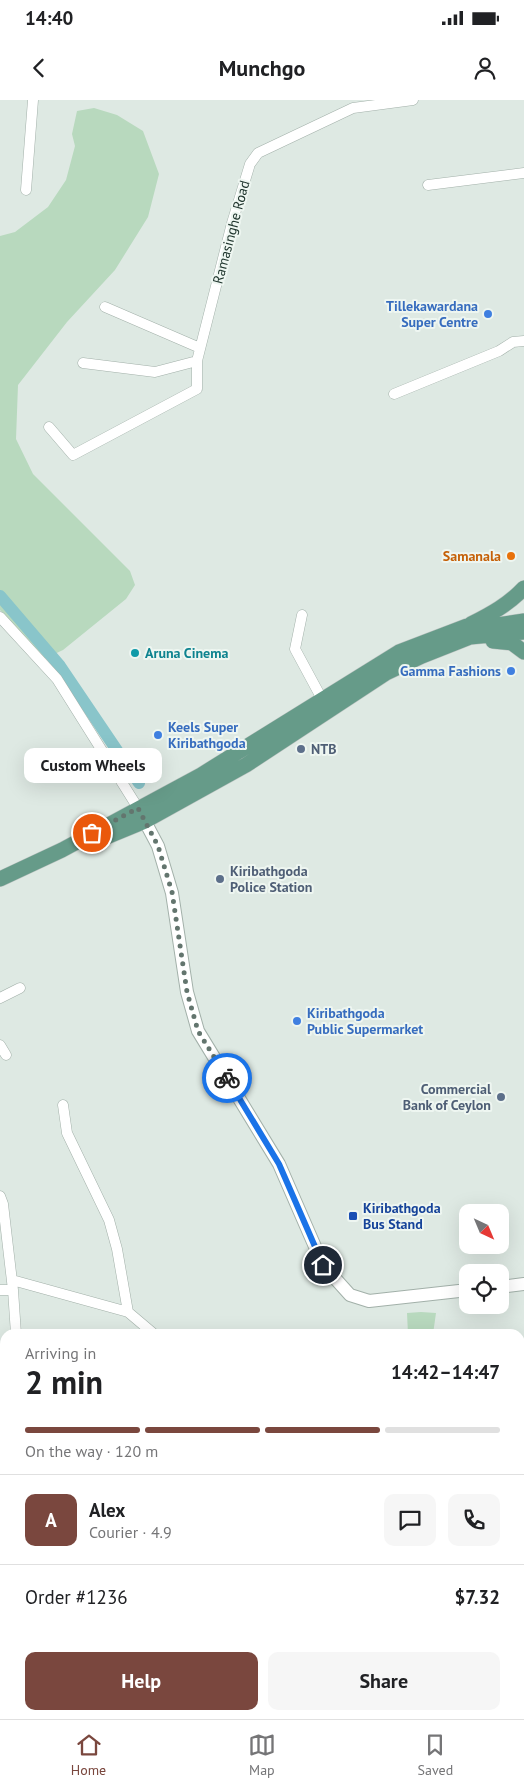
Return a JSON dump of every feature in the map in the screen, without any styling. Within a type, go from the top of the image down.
[{"type":"main road","points":[[2,878],[246,766],[386,673],[469,631],[512,600],[524,588]]},
{"type":"main road","points":[[142,815],[201,774],[399,652],[469,631],[524,621]]},
{"type":"main road","points":[[469,631],[524,632]]},
{"type":"main road","points":[[469,631],[512,643],[524,652]]},
{"type":"street","points":[[26,190],[33,100]]},
{"type":"street","name":"Ramasinghe Road","points":[[49,426],[73,455],[197,389],[197,361],[234,215],[250,164],[258,153],[352,108],[413,100]]},
{"type":"street","points":[[428,184],[524,173]]},
{"type":"street","points":[[105,307],[200,348]]},
{"type":"street","points":[[394,394],[499,351],[513,342],[524,341]]},
{"type":"street","points":[[83,363],[155,372],[197,361]]},
{"type":"street","points":[[302,615],[296,649],[322,699]]},
{"type":"street","points":[[0,617],[57,679],[142,815],[158,846],[172,892],[187,992],[198,1031],[279,1164],[323,1265],[350,1294],[369,1301],[459,1291]]},
{"type":"street","points":[[0,998],[20,988]]},
{"type":"street","points":[[0,1045],[6,1055]]},
{"type":"street","points":[[63,1105],[68,1133],[108,1220],[117,1249],[128,1312]]},
{"type":"street","points":[[0,1196],[3,1204],[5,1267],[13,1285],[16,1329]]},
{"type":"street","points":[[509,1286],[524,1284]]},
{"type":"street","points":[[0,1290],[13,1285],[128,1312],[148,1329]]},
{"type":"green space","points":[[94,108],[117,115],[143,131],[159,174],[148,217],[115,270],[67,322],[18,385],[16,439],[33,474],[130,571],[135,585],[126,599],[63,650],[44,659],[0,610],[0,236],[15,232],[48,207],[66,180],[75,146],[72,134],[77,111]]},
{"type":"green space","points":[[407,1313],[436,1313],[434,1329],[408,1329]]},
{"type":"waterway","points":[[0,596],[60,666],[139,783]]},
{"type":"way so far","points":[[92,833],[138,808],[158,846],[166,867],[172,892],[187,992],[198,1031],[227,1078]]},
{"type":"place","name":"Tillekawardana Super Centre","points":[[488,314]]},
{"type":"place","name":"Samanala","points":[[511,556]]},
{"type":"place","name":"Aruna Cinema","points":[[135,653]]},
{"type":"place","name":"Gamma Fashions","points":[[511,671]]},
{"type":"place","name":"Keels Super Kiribathgoda","points":[[158,735]]},
{"type":"place","name":"NTB","points":[[301,749]]},
{"type":"place","name":"Custom Wheels","points":[[92,833]]},
{"type":"place","name":"Kiribathgoda Police Station","points":[[220,879]]},
{"type":"place","name":"Kiribathgoda Public Supermarket","points":[[297,1021]]},
{"type":"place","name":"Commercial Bank of Ceylon","points":[[501,1097]]},
{"type":"place","name":"Kiribathgoda Bus Stand","points":[[353,1216]]},
{"type":"route","points":[[227,1078],[279,1164],[323,1265]]}]
